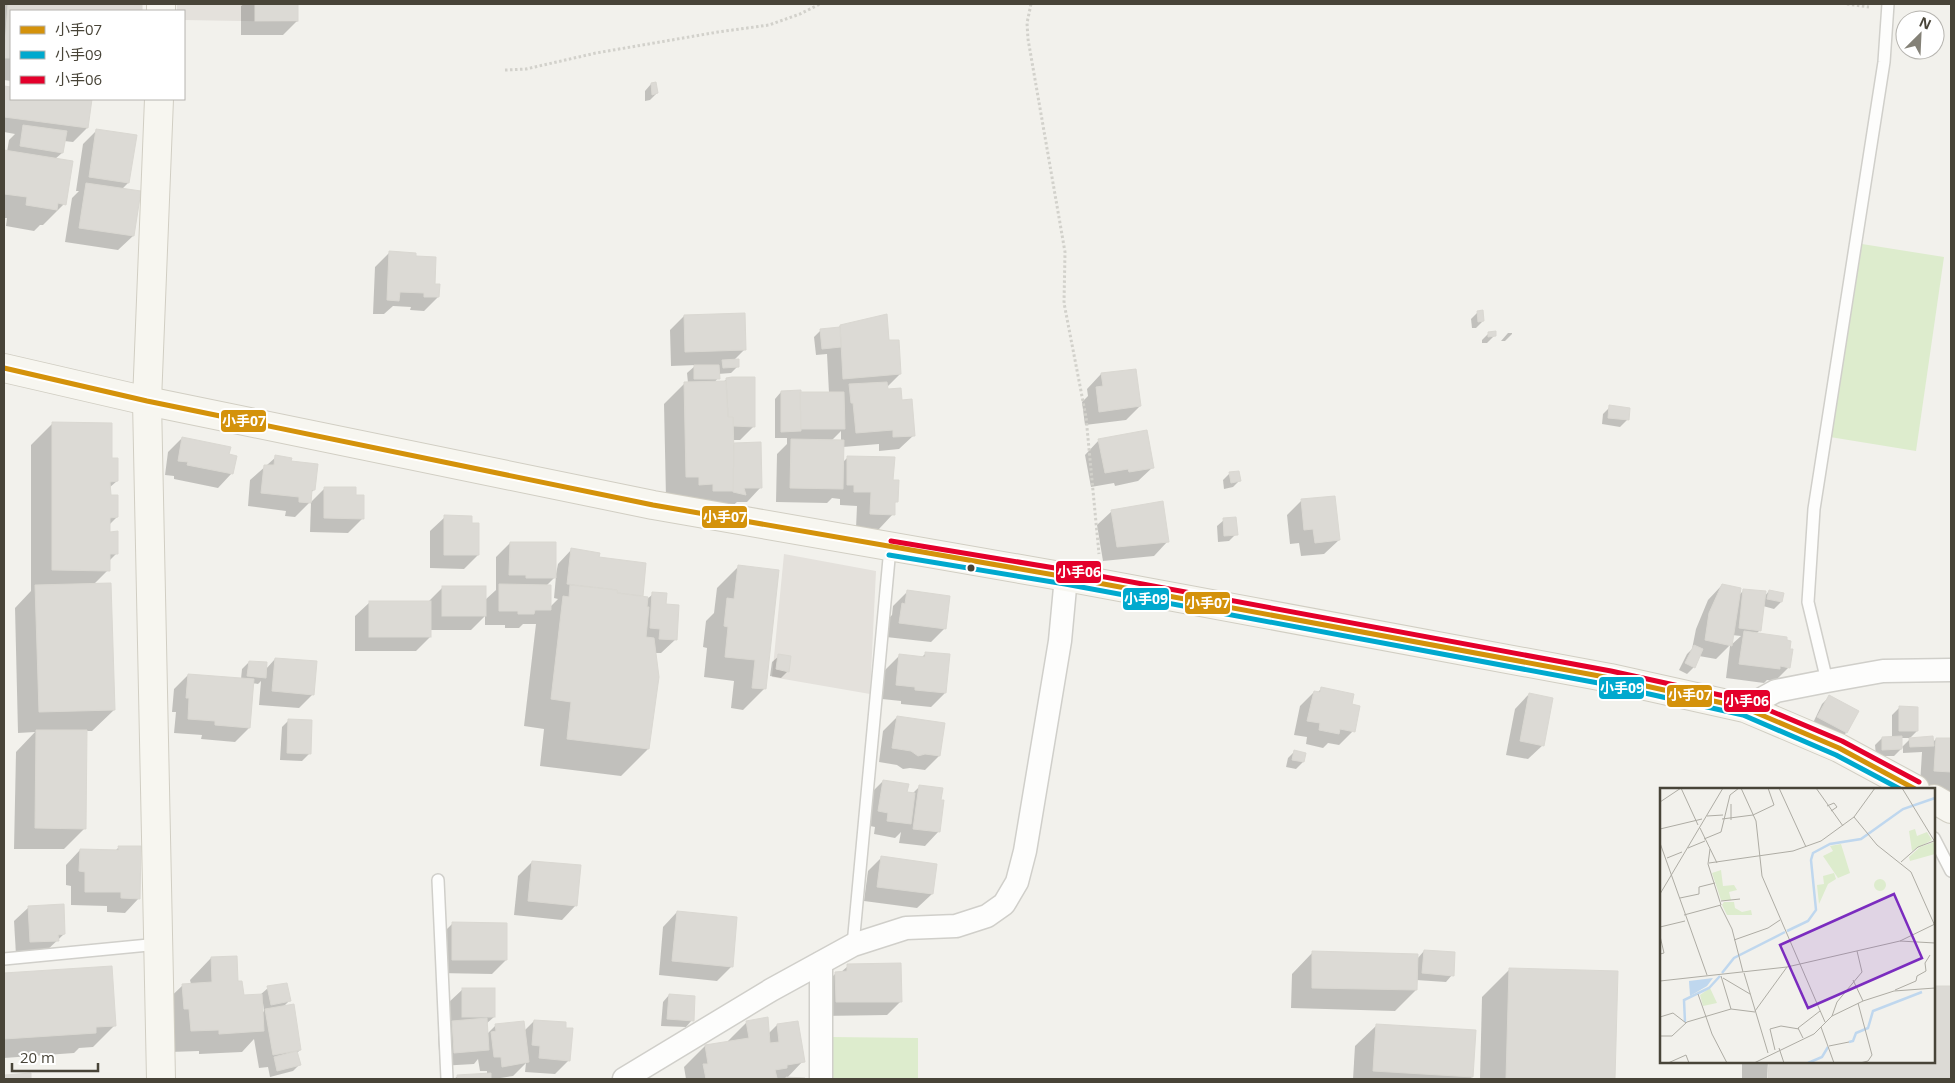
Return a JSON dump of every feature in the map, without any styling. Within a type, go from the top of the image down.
[{"type":"main road","points":[[160,100],[147,401],[159,944],[160,1079]]},
{"type":"main road","points":[[4,368],[147,401],[653,506],[1066,577],[1600,676],[1745,708],[1839,748],[1910,787]]},
{"type":"main road","points":[[1935,800],[1951,809]]},
{"type":"street","points":[[624,1079],[771,990],[853,945],[906,928],[956,926],[987,916],[1004,904],[1017,882],[1025,852],[1060,641],[1066,577]]},
{"type":"street","points":[[1745,708],[1776,691],[1828,680],[1883,671],[1951,670]]},
{"type":"street","points":[[821,963],[821,1079]]},
{"type":"lane","points":[[1828,680],[1808,602],[1814,509],[1884,62],[1888,4]]},
{"type":"lane","points":[[853,945],[890,548]]},
{"type":"lane","points":[[1935,840],[1951,871]]},
{"type":"lane","points":[[438,880],[447,1079]]},
{"type":"lane","points":[[4,959],[159,944]]},
{"type":"path","points":[[505,70],[526,69],[596,53],[769,25],[800,14],[820,4]]},
{"type":"path","points":[[1031,4],[1028,39],[1065,252],[1064,303],[1086,416],[1101,584]]},
{"type":"shaded area","points":[[177,4],[298,4],[298,22],[185,20],[185,10],[177,10]]},
{"type":"shaded area","points":[[784,554],[876,571],[870,694],[772,677]]},
{"type":"green space","points":[[1862,244],[1944,257],[1916,451],[1830,437]]},
{"type":"green space","points":[[832,1037],[918,1038],[918,1079],[833,1078]]},
{"type":"building","points":[[8,4],[142,5],[142,10],[10,10],[10,58],[4,58]]},
{"type":"building","points":[[255,4],[298,4],[298,21],[255,21]]},
{"type":"building","points":[[656,82],[658,93],[652,95],[651,83]]},
{"type":"building","points":[[4,86],[10,87],[10,100],[92,100],[88,128],[4,117]]},
{"type":"building","points":[[23,125],[67,131],[63,153],[20,146]]},
{"type":"building","points":[[96,129],[137,135],[129,183],[89,177]]},
{"type":"building","points":[[4,150],[73,161],[66,205],[58,203],[57,210],[26,205],[27,197],[4,194]]},
{"type":"building","points":[[86,183],[141,191],[134,236],[79,228]]},
{"type":"building","points":[[389,251],[416,253],[416,256],[436,257],[435,284],[440,284],[439,297],[424,297],[424,293],[400,292],[399,301],[387,300]]},
{"type":"building","points":[[1483,310],[1484,321],[1478,322],[1477,311]]},
{"type":"building","points":[[745,313],[746,350],[685,352],[684,315]]},
{"type":"building","points":[[887,314],[889,340],[899,340],[901,374],[843,379],[840,325]]},
{"type":"building","points":[[840,327],[841,347],[822,349],[820,329]]},
{"type":"building","points":[[1496,331],[1496,336],[1488,337],[1488,332]]},
{"type":"building","points":[[739,359],[739,367],[723,368],[722,360]]},
{"type":"building","points":[[694,365],[719,365],[720,379],[694,379]]},
{"type":"building","points":[[1136,369],[1141,406],[1099,412],[1096,387],[1103,386],[1101,373]]},
{"type":"building","points":[[755,377],[755,427],[733,426],[733,417],[728,417],[726,378]]},
{"type":"building","points":[[726,381],[728,417],[733,417],[735,491],[713,491],[713,484],[699,485],[699,477],[686,477],[684,382]]},
{"type":"building","points":[[887,382],[888,389],[901,388],[902,400],[912,399],[915,436],[893,437],[893,430],[856,433],[849,384]]},
{"type":"building","points":[[801,390],[801,431],[781,432],[781,391]]},
{"type":"building","points":[[800,392],[844,392],[845,429],[801,429]]},
{"type":"building","points":[[1609,405],[1630,408],[1629,420],[1608,418]]},
{"type":"building","points":[[52,422],[112,423],[112,458],[118,458],[118,481],[110,482],[111,495],[118,495],[118,517],[110,518],[110,532],[118,531],[118,554],[110,554],[110,571],[52,570]]},
{"type":"building","points":[[1147,430],[1154,468],[1129,472],[1128,469],[1105,473],[1098,439]]},
{"type":"building","points":[[182,437],[231,447],[229,454],[237,456],[233,474],[187,465],[188,462],[178,461]]},
{"type":"building","points":[[791,439],[844,440],[843,489],[790,488]]},
{"type":"building","points":[[761,442],[762,488],[744,488],[746,495],[733,492],[734,443]]},
{"type":"building","points":[[275,455],[292,458],[291,461],[318,464],[315,490],[312,490],[311,503],[299,502],[299,497],[261,493],[264,465],[274,465]]},
{"type":"building","points":[[847,456],[895,457],[893,480],[899,480],[898,502],[895,502],[895,515],[870,514],[871,492],[854,492],[854,485],[847,485]]},
{"type":"building","points":[[1239,471],[1241,481],[1231,483],[1229,472]]},
{"type":"building","points":[[324,487],[356,487],[356,495],[364,495],[364,519],[324,518]]},
{"type":"building","points":[[1335,496],[1340,540],[1315,543],[1313,529],[1304,530],[1301,499]]},
{"type":"building","points":[[1163,501],[1169,542],[1117,547],[1111,510]]},
{"type":"building","points":[[444,515],[472,516],[472,523],[479,523],[479,555],[444,555]]},
{"type":"building","points":[[1236,517],[1238,535],[1224,536],[1223,518]]},
{"type":"building","points":[[510,542],[556,542],[556,578],[526,578],[526,575],[509,575]]},
{"type":"building","points":[[571,548],[600,553],[599,557],[646,563],[643,596],[617,593],[617,590],[567,584]]},
{"type":"building","points":[[738,565],[779,570],[766,689],[752,688],[755,660],[725,657],[728,627],[724,626],[727,598],[734,599]]},
{"type":"building","points":[[111,583],[115,710],[39,712],[35,585]]},
{"type":"building","points":[[499,584],[551,585],[551,610],[535,610],[534,614],[518,614],[518,611],[499,611]]},
{"type":"building","points":[[1722,584],[1741,588],[1732,646],[1705,640],[1709,613]]},
{"type":"building","points":[[570,585],[617,590],[617,593],[648,597],[646,637],[654,638],[659,677],[649,749],[567,739],[571,702],[551,699],[563,596],[569,597]]},
{"type":"building","points":[[442,586],[486,586],[486,616],[442,616]]},
{"type":"building","points":[[1743,589],[1766,591],[1761,631],[1739,628]]},
{"type":"building","points":[[907,590],[950,596],[946,629],[899,623],[902,603],[905,604]]},
{"type":"building","points":[[1769,590],[1784,593],[1782,602],[1767,599]]},
{"type":"building","points":[[652,592],[667,593],[666,604],[679,605],[677,640],[659,639],[660,629],[650,628]]},
{"type":"building","points":[[369,601],[431,601],[431,637],[369,637]]},
{"type":"building","points":[[1744,631],[1787,637],[1787,640],[1791,641],[1790,649],[1793,649],[1790,668],[1780,666],[1780,669],[1739,664]]},
{"type":"building","points":[[1694,645],[1703,649],[1695,668],[1685,663]]},
{"type":"building","points":[[925,652],[950,654],[946,693],[915,690],[915,687],[896,685],[899,654],[925,657]]},
{"type":"building","points":[[778,654],[791,656],[789,672],[776,669]]},
{"type":"building","points":[[275,658],[317,661],[314,695],[272,691]]},
{"type":"building","points":[[249,661],[267,662],[266,678],[247,676]]},
{"type":"building","points":[[188,674],[254,679],[250,728],[215,725],[215,721],[188,719],[189,698],[186,698]]},
{"type":"building","points":[[1321,687],[1354,694],[1352,704],[1360,706],[1355,732],[1340,729],[1339,734],[1319,730],[1320,723],[1307,721],[1314,691],[1320,692]]},
{"type":"building","points":[[1529,693],[1553,698],[1544,746],[1520,741]]},
{"type":"building","points":[[1829,695],[1859,711],[1847,733],[1817,717]]},
{"type":"building","points":[[1899,706],[1918,707],[1918,731],[1899,731]]},
{"type":"building","points":[[897,716],[945,723],[940,756],[925,754],[918,756],[911,751],[892,748]]},
{"type":"building","points":[[288,719],[312,720],[311,754],[287,753]]},
{"type":"building","points":[[36,730],[87,730],[86,829],[35,828]]},
{"type":"building","points":[[1902,736],[1902,749],[1882,750],[1882,737]]},
{"type":"building","points":[[1933,736],[1934,746],[1910,747],[1909,738]]},
{"type":"building","points":[[1936,738],[1951,738],[1951,772],[1934,771]]},
{"type":"building","points":[[1294,750],[1306,753],[1304,762],[1292,760]]},
{"type":"building","points":[[883,780],[909,784],[907,792],[915,793],[911,824],[887,821],[888,813],[878,811]]},
{"type":"building","points":[[919,785],[943,788],[941,800],[944,800],[940,832],[913,829]]},
{"type":"building","points":[[118,846],[141,846],[140,899],[121,898],[121,892],[85,892],[85,872],[79,871],[80,849],[119,850]]},
{"type":"building","points":[[881,856],[937,864],[933,894],[877,887]]},
{"type":"building","points":[[532,861],[581,865],[577,906],[528,901]]},
{"type":"building","points":[[64,904],[65,934],[58,935],[59,941],[30,942],[28,906]]},
{"type":"building","points":[[677,911],[737,917],[733,967],[672,961]]},
{"type":"building","points":[[452,922],[507,923],[507,960],[452,960]]},
{"type":"building","points":[[1424,950],[1455,952],[1454,976],[1422,973]]},
{"type":"building","points":[[1312,951],[1418,954],[1417,990],[1312,988]]},
{"type":"building","points":[[237,956],[238,981],[242,981],[244,995],[262,994],[264,1031],[219,1034],[219,1030],[191,1031],[189,1009],[184,1009],[182,984],[212,982],[211,957]]},
{"type":"building","points":[[901,963],[902,1002],[836,1002],[835,972],[847,971],[847,964]]},
{"type":"building","points":[[112,966],[116,1026],[96,1027],[96,1033],[4,1039],[4,973]]},
{"type":"building","points":[[1509,968],[1618,971],[1615,1079],[1506,1079]]},
{"type":"building","points":[[287,983],[291,1001],[271,1005],[267,986]]},
{"type":"building","points":[[1935,986],[1951,986],[1951,1079],[1768,1078],[1769,1063],[1935,1063]]},
{"type":"building","points":[[462,988],[495,988],[495,1017],[462,1017]]},
{"type":"building","points":[[669,994],[695,996],[694,1021],[667,1019]]},
{"type":"building","points":[[294,1004],[301,1050],[273,1055],[265,1009]]},
{"type":"building","points":[[768,1017],[770,1043],[779,1042],[777,1024],[798,1021],[805,1062],[787,1065],[787,1068],[775,1070],[777,1078],[706,1079],[703,1064],[708,1064],[705,1045],[749,1038],[746,1021]]},
{"type":"building","points":[[487,1018],[489,1050],[454,1053],[452,1021]]},
{"type":"building","points":[[534,1020],[566,1022],[566,1028],[573,1028],[570,1061],[539,1058],[540,1046],[532,1045]]},
{"type":"building","points":[[524,1021],[529,1062],[502,1067],[501,1057],[494,1057],[491,1032],[496,1031],[495,1024]]},
{"type":"building","points":[[1376,1024],[1476,1030],[1473,1077],[1373,1071]]},
{"type":"building","points":[[297,1051],[301,1065],[277,1071],[274,1057]]},
{"type":"building","points":[[31,1073],[31,1079],[6,1079],[5,1075]]},
{"type":"building","points":[[491,1073],[491,1079],[457,1079],[457,1075]]},
{"type":"building","points":[[786,1077],[805,1078],[805,1079],[786,1079]]},
{"type":"transit line","name":"小手07","points":[[4,368],[147,401],[653,505],[1066,577],[1610,678],[1745,708],[1839,748],[1913,788]]},
{"type":"transit line","name":"小手06","points":[[891,541],[1067,570],[1611,671],[1747,701],[1842,741],[1919,782]]},
{"type":"transit line","name":"小手09","points":[[889,555],[1065,584],[1609,685],[1743,715],[1836,755],[1898,788]]}]
